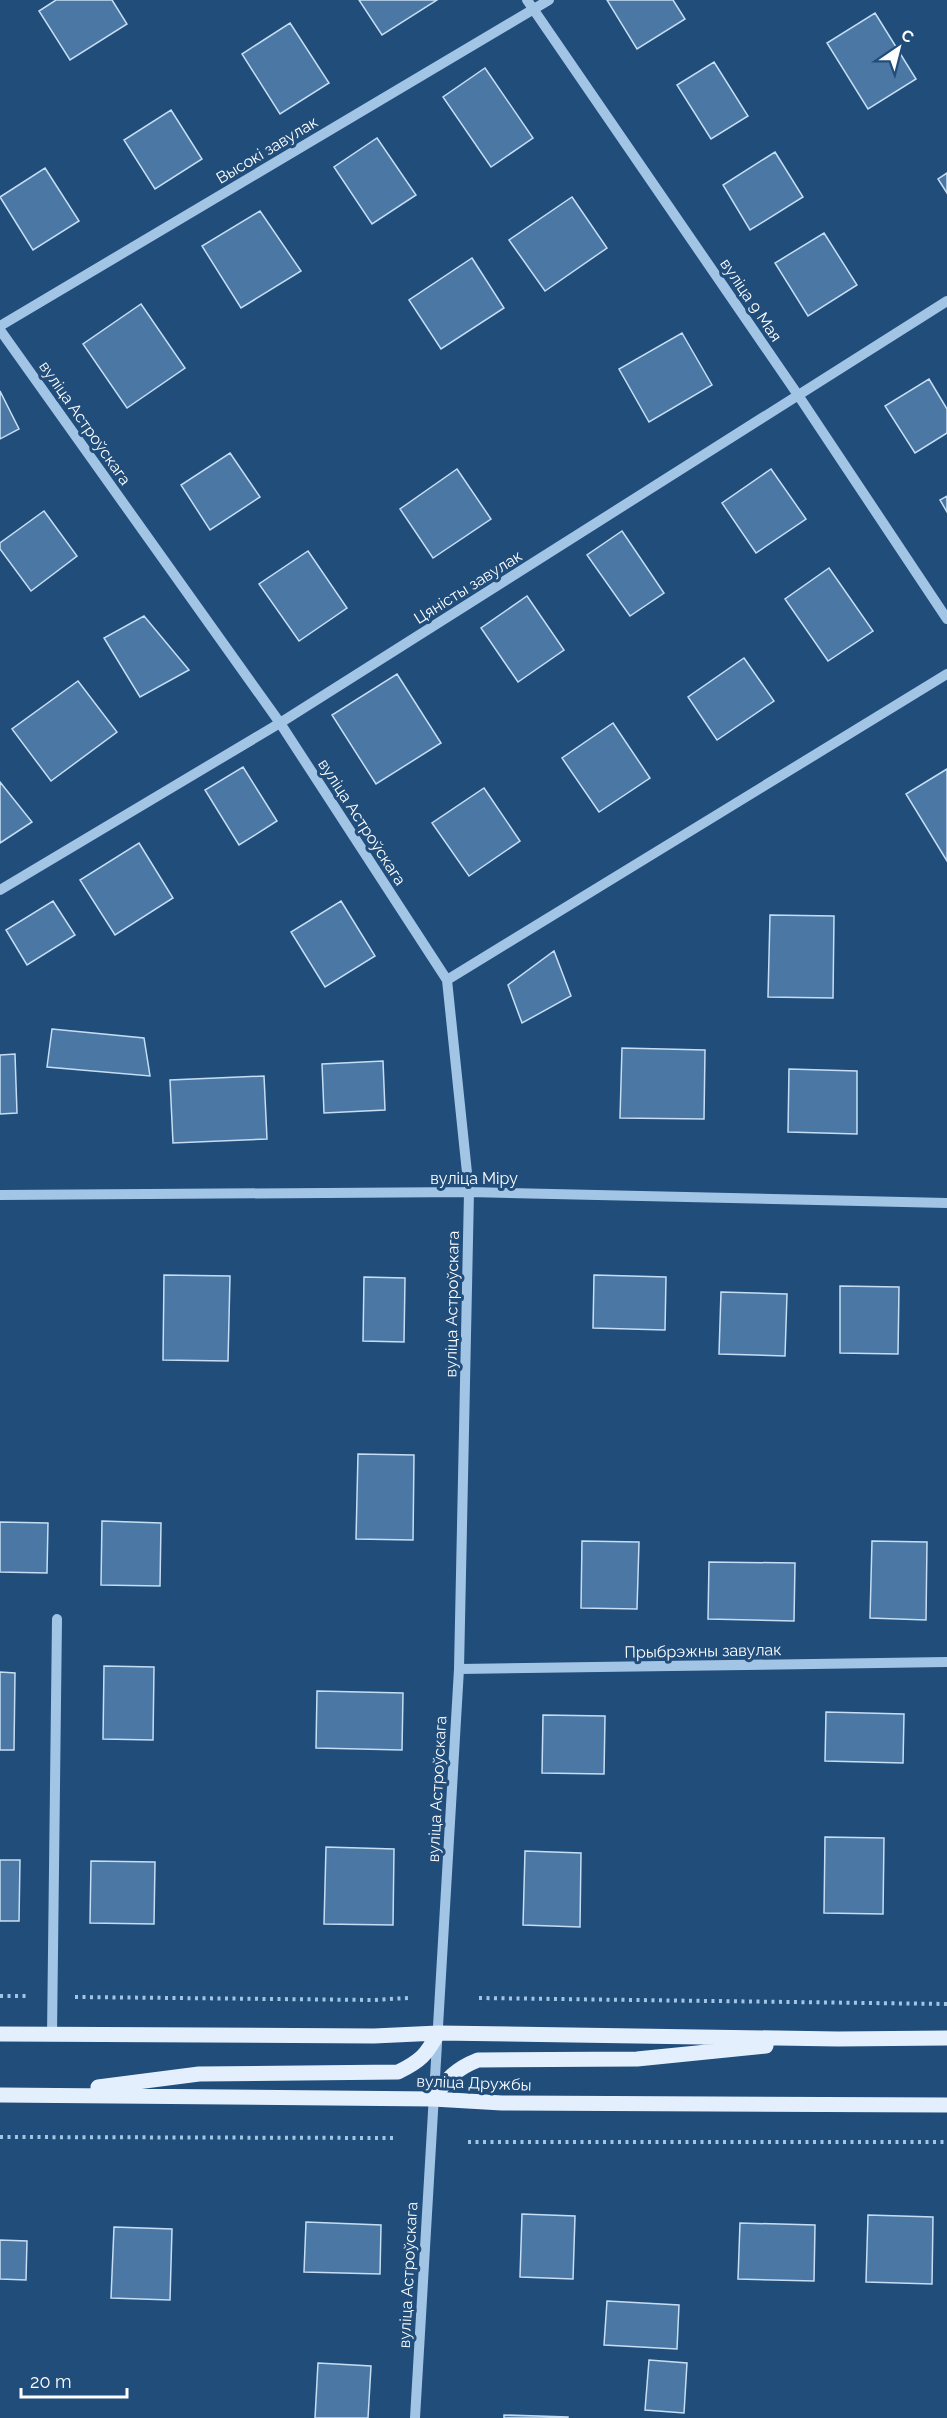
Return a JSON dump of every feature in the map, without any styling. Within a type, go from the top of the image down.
[{"type":"main road","points":[[41,2094],[199,2074],[398,2072],[414,2065],[426,2055],[438,2033]]},
{"type":"main road","points":[[3,2035],[374,2036],[438,2033],[838,2039],[947,2038]]},
{"type":"main road","points":[[433,2099],[446,2080],[460,2067],[478,2060],[637,2059],[838,2039]]},
{"type":"main road","name":"вуліца Дружбы","points":[[0,2096],[41,2094],[433,2099],[502,2103],[947,2105]]},
{"type":"street","name":"Высокі завулак","points":[[0,328],[530,5],[549,0]]},
{"type":"street","name":"вуліца 9 Мая","points":[[530,5],[798,395],[947,619]]},
{"type":"street","name":"Цяністы завулак","points":[[0,890],[280,723],[947,301]]},
{"type":"street","name":"вуліца Астроўскага","points":[[0,328],[280,723],[447,980],[469,1192],[459,1669],[415,2418]]},
{"type":"street","points":[[447,980],[947,674]]},
{"type":"street","name":"вуліца Міру","points":[[0,1195],[469,1192],[947,1203]]},
{"type":"street","points":[[52,2034],[57,1619]]},
{"type":"street","name":"Прыбрэжны завулак","points":[[459,1669],[947,1662]]},
{"type":"path","points":[[0,1996],[373,2000],[408,1998]]},
{"type":"path","points":[[479,1998],[947,2004]]},
{"type":"path","points":[[0,2137],[394,2138]]},
{"type":"path","points":[[468,2142],[947,2142]]},
{"type":"building","points":[[56,0],[112,0],[127,24],[70,60],[39,11]]},
{"type":"building","points":[[359,0],[437,0],[382,35]]},
{"type":"building","points":[[607,0],[673,0],[685,19],[637,49]]},
{"type":"building","points":[[875,13],[916,79],[868,109],[827,43]]},
{"type":"building","points":[[290,23],[329,83],[280,114],[242,54]]},
{"type":"building","points":[[714,62],[748,116],[711,139],[677,85]]},
{"type":"building","points":[[485,68],[533,138],[491,167],[443,97]]},
{"type":"building","points":[[171,110],[202,159],[155,189],[124,140]]},
{"type":"building","points":[[377,138],[416,195],[372,224],[334,167]]},
{"type":"building","points":[[775,152],[803,197],[750,230],[723,185]]},
{"type":"building","points":[[45,168],[79,221],[33,250],[0,197]]},
{"type":"building","points":[[947,173],[947,193],[938,179]]},
{"type":"building","points":[[572,197],[607,248],[545,291],[509,240]]},
{"type":"building","points":[[260,211],[301,271],[241,308],[202,246]]},
{"type":"building","points":[[824,233],[857,285],[808,316],[775,263]]},
{"type":"building","points":[[472,258],[504,308],[441,349],[409,300]]},
{"type":"building","points":[[141,304],[185,368],[127,408],[83,344]]},
{"type":"building","points":[[682,333],[712,385],[649,422],[619,369]]},
{"type":"building","points":[[929,379],[947,409],[947,433],[915,453],[885,406]]},
{"type":"building","points":[[0,391],[19,429],[0,439]]},
{"type":"building","points":[[230,453],[260,497],[210,530],[181,485]]},
{"type":"building","points":[[457,469],[491,519],[433,558],[400,509]]},
{"type":"building","points":[[771,469],[806,519],[756,553],[722,503]]},
{"type":"building","points":[[947,496],[947,512],[940,500]]},
{"type":"building","points":[[44,511],[77,556],[31,591],[0,549],[0,543]]},
{"type":"building","points":[[622,531],[664,593],[630,616],[587,555]]},
{"type":"building","points":[[308,551],[347,608],[299,641],[259,584]]},
{"type":"building","points":[[829,568],[873,631],[828,661],[785,599]]},
{"type":"building","points":[[527,596],[564,650],[518,682],[481,628]]},
{"type":"building","points":[[144,616],[189,670],[140,697],[104,638]]},
{"type":"building","points":[[744,658],[774,701],[717,740],[688,697]]},
{"type":"building","points":[[397,674],[441,743],[376,784],[332,715]]},
{"type":"building","points":[[78,681],[117,732],[51,781],[12,729]]},
{"type":"building","points":[[613,723],[650,778],[599,812],[562,758]]},
{"type":"building","points":[[243,767],[277,821],[239,845],[205,790]]},
{"type":"building","points":[[947,769],[947,861],[906,794]]},
{"type":"building","points":[[0,782],[32,822],[0,843]]},
{"type":"building","points":[[484,788],[520,841],[469,876],[432,823]]},
{"type":"building","points":[[139,843],[173,898],[115,935],[80,880]]},
{"type":"building","points":[[53,901],[75,935],[27,965],[6,930]]},
{"type":"building","points":[[341,901],[375,956],[325,987],[291,932]]},
{"type":"building","points":[[770,915],[834,916],[833,998],[768,997]]},
{"type":"building","points":[[554,951],[571,996],[522,1023],[508,985]]},
{"type":"building","points":[[52,1029],[144,1038],[150,1076],[47,1067]]},
{"type":"building","points":[[622,1048],[705,1050],[704,1119],[620,1118]]},
{"type":"building","points":[[15,1054],[17,1113],[0,1114],[0,1055]]},
{"type":"building","points":[[383,1061],[385,1110],[324,1113],[322,1064]]},
{"type":"building","points":[[789,1069],[857,1071],[857,1134],[788,1132]]},
{"type":"building","points":[[264,1076],[267,1139],[173,1143],[170,1080]]},
{"type":"building","points":[[164,1275],[230,1276],[228,1361],[163,1360]]},
{"type":"building","points":[[594,1275],[666,1277],[665,1330],[593,1328]]},
{"type":"building","points":[[364,1277],[405,1278],[404,1342],[363,1341]]},
{"type":"building","points":[[840,1286],[899,1287],[898,1354],[840,1353]]},
{"type":"building","points":[[721,1292],[787,1294],[785,1356],[719,1354]]},
{"type":"building","points":[[358,1454],[414,1455],[413,1540],[356,1539]]},
{"type":"building","points":[[102,1521],[161,1523],[160,1586],[101,1585]]},
{"type":"building","points":[[0,1522],[48,1523],[47,1573],[0,1572]]},
{"type":"building","points":[[582,1541],[639,1542],[637,1609],[581,1608]]},
{"type":"building","points":[[872,1541],[927,1542],[926,1620],[870,1618]]},
{"type":"building","points":[[709,1562],[795,1563],[794,1621],[708,1619]]},
{"type":"building","points":[[104,1666],[154,1667],[153,1740],[103,1739]]},
{"type":"building","points":[[0,1672],[15,1673],[14,1750],[0,1750]]},
{"type":"building","points":[[317,1691],[403,1693],[402,1750],[316,1748]]},
{"type":"building","points":[[826,1712],[904,1714],[903,1763],[825,1761]]},
{"type":"building","points":[[543,1715],[605,1716],[604,1774],[542,1773]]},
{"type":"building","points":[[825,1837],[884,1838],[883,1914],[824,1913]]},
{"type":"building","points":[[326,1847],[394,1849],[393,1925],[324,1924]]},
{"type":"building","points":[[525,1851],[581,1853],[580,1927],[523,1925]]},
{"type":"building","points":[[0,1860],[20,1860],[19,1921],[0,1921]]},
{"type":"building","points":[[91,1861],[155,1862],[154,1924],[90,1923]]},
{"type":"building","points":[[522,2214],[575,2216],[573,2279],[520,2277]]},
{"type":"building","points":[[868,2215],[933,2217],[932,2284],[866,2282]]},
{"type":"building","points":[[306,2222],[381,2225],[380,2274],[304,2272]]},
{"type":"building","points":[[740,2223],[815,2225],[814,2281],[738,2279]]},
{"type":"building","points":[[114,2227],[172,2229],[170,2300],[111,2298]]},
{"type":"building","points":[[0,2240],[27,2241],[26,2280],[0,2279]]},
{"type":"building","points":[[607,2301],[679,2305],[677,2349],[604,2345]]},
{"type":"building","points":[[649,2360],[687,2363],[684,2413],[645,2410]]},
{"type":"building","points":[[318,2363],[371,2366],[368,2418],[315,2418]]},
{"type":"building","points":[[504,2415],[568,2417],[568,2418],[504,2418]]}]
